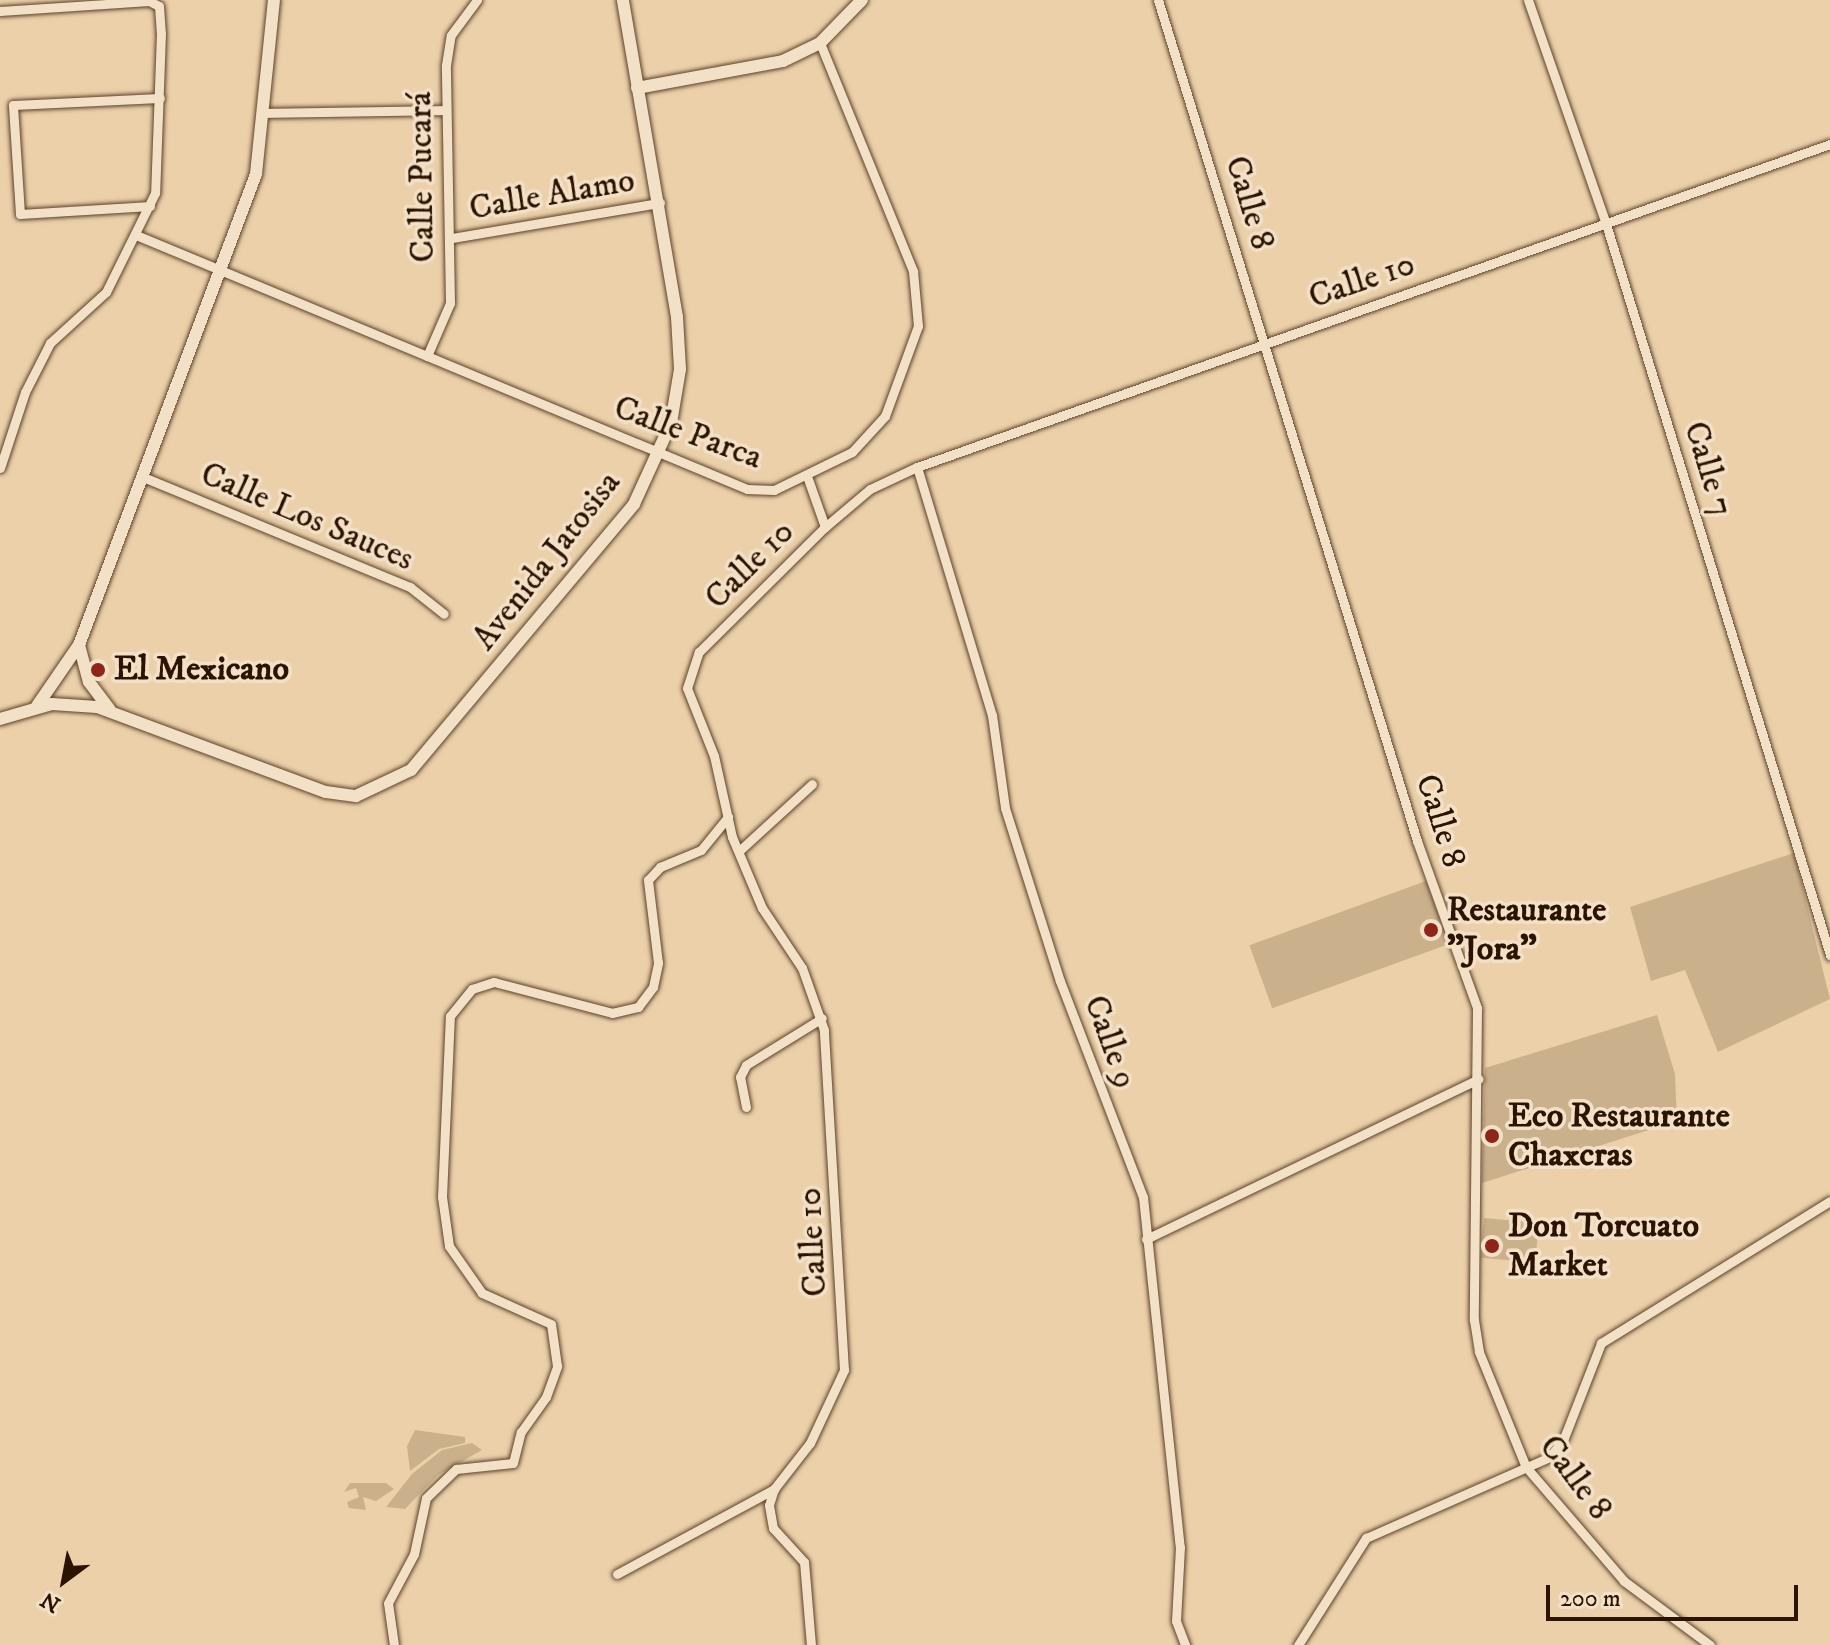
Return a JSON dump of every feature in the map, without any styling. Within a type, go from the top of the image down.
[{"type":"street","points":[[37,707],[79,645],[256,174],[274,0]]},
{"type":"street","name":"Calle Pucará","points":[[427,356],[450,303],[452,238],[446,110],[451,35],[477,0]]},
{"type":"street","name":"Avenida Jatosisa","points":[[0,719],[37,707],[67,703],[112,712],[326,792],[372,793],[411,770],[634,504],[660,454],[680,369],[660,203],[623,0]]},
{"type":"street","points":[[637,88],[783,61],[820,43],[862,0]]},
{"type":"street","name":"Calle 8","points":[[1158,0],[1417,841],[1474,996],[1479,1079],[1475,1336],[1526,1467],[1624,1581],[1710,1645]]},
{"type":"street","name":"Calle 7","points":[[1528,0],[1606,224],[1830,955]]},
{"type":"street","points":[[0,11],[66,3],[156,4],[160,98],[160,174],[150,206],[98,302],[50,343],[25,392],[0,463]]},
{"type":"street","name":"Calle Parca","points":[[136,235],[753,491],[808,479],[852,452],[885,416],[918,326],[913,271],[820,43]]},
{"type":"street","points":[[150,206],[20,214],[13,105],[160,98]]},
{"type":"street","points":[[263,113],[446,110]]},
{"type":"street","name":"Calle 10","points":[[774,1489],[810,1443],[844,1370],[822,1018],[802,968],[762,908],[739,851],[714,756],[687,688],[689,668],[825,527],[870,489],[917,467],[1830,144]]},
{"type":"street","name":"Calle Alamo","points":[[452,238],[660,203]]},
{"type":"street","name":"Calle 9","points":[[917,467],[992,715],[1005,808],[1060,981],[1139,1184],[1180,1547],[1176,1621],[1185,1645]]},
{"type":"street","name":"Calle Los Sauces","points":[[143,477],[410,587],[444,614]]},
{"type":"street","points":[[808,479],[825,527]]},
{"type":"street","points":[[79,645],[89,682],[112,712]]},
{"type":"street","points":[[739,851],[812,784]]},
{"type":"street","points":[[394,1645],[388,1603],[414,1554],[426,1498],[456,1469],[513,1463],[521,1432],[546,1397],[557,1366],[551,1324],[482,1293],[449,1246],[442,1197],[450,1016],[472,989],[494,982],[612,1013],[638,1007],[653,987],[658,963],[648,880],[660,867],[701,850],[728,817]]},
{"type":"street","points":[[746,1107],[740,1077],[746,1065],[822,1018]]},
{"type":"street","points":[[1146,1239],[1479,1079]]},
{"type":"street","points":[[1298,1645],[1366,1538],[1526,1467],[1558,1448],[1601,1343],[1830,1201]]},
{"type":"street","points":[[617,1574],[774,1489],[773,1528],[804,1562],[811,1645]]},
{"type":"shaded area","points":[[1794,853],[1830,999],[1718,1052],[1685,970],[1651,981],[1630,907]]},
{"type":"shaded area","points":[[1426,881],[1449,944],[1272,1008],[1249,945]]},
{"type":"shaded area","points":[[1657,1015],[1675,1074],[1677,1121],[1482,1183],[1485,1068]]},
{"type":"shaded area","points":[[1484,1218],[1539,1223],[1535,1263],[1481,1258]]},
{"type":"shaded area","points":[[415,1430],[465,1437],[465,1443],[439,1449],[410,1471],[407,1446]]},
{"type":"shaded area","points":[[472,1443],[482,1450],[438,1475],[405,1509],[386,1507],[412,1474],[442,1450]]},
{"type":"shaded area","points":[[350,1483],[386,1483],[394,1489],[376,1501],[363,1497],[366,1510],[349,1508],[347,1502],[359,1497],[356,1488],[344,1492]]},
{"type":"place","name":"El Mexicano","points":[[98,670]]},
{"type":"place","name":"Restaurante \"Jora\"","points":[[1431,930]]},
{"type":"place","name":"Eco Restaurante Chaxcras","points":[[1492,1136]]},
{"type":"place","name":"Don Torcuato Market","points":[[1492,1246]]}]
